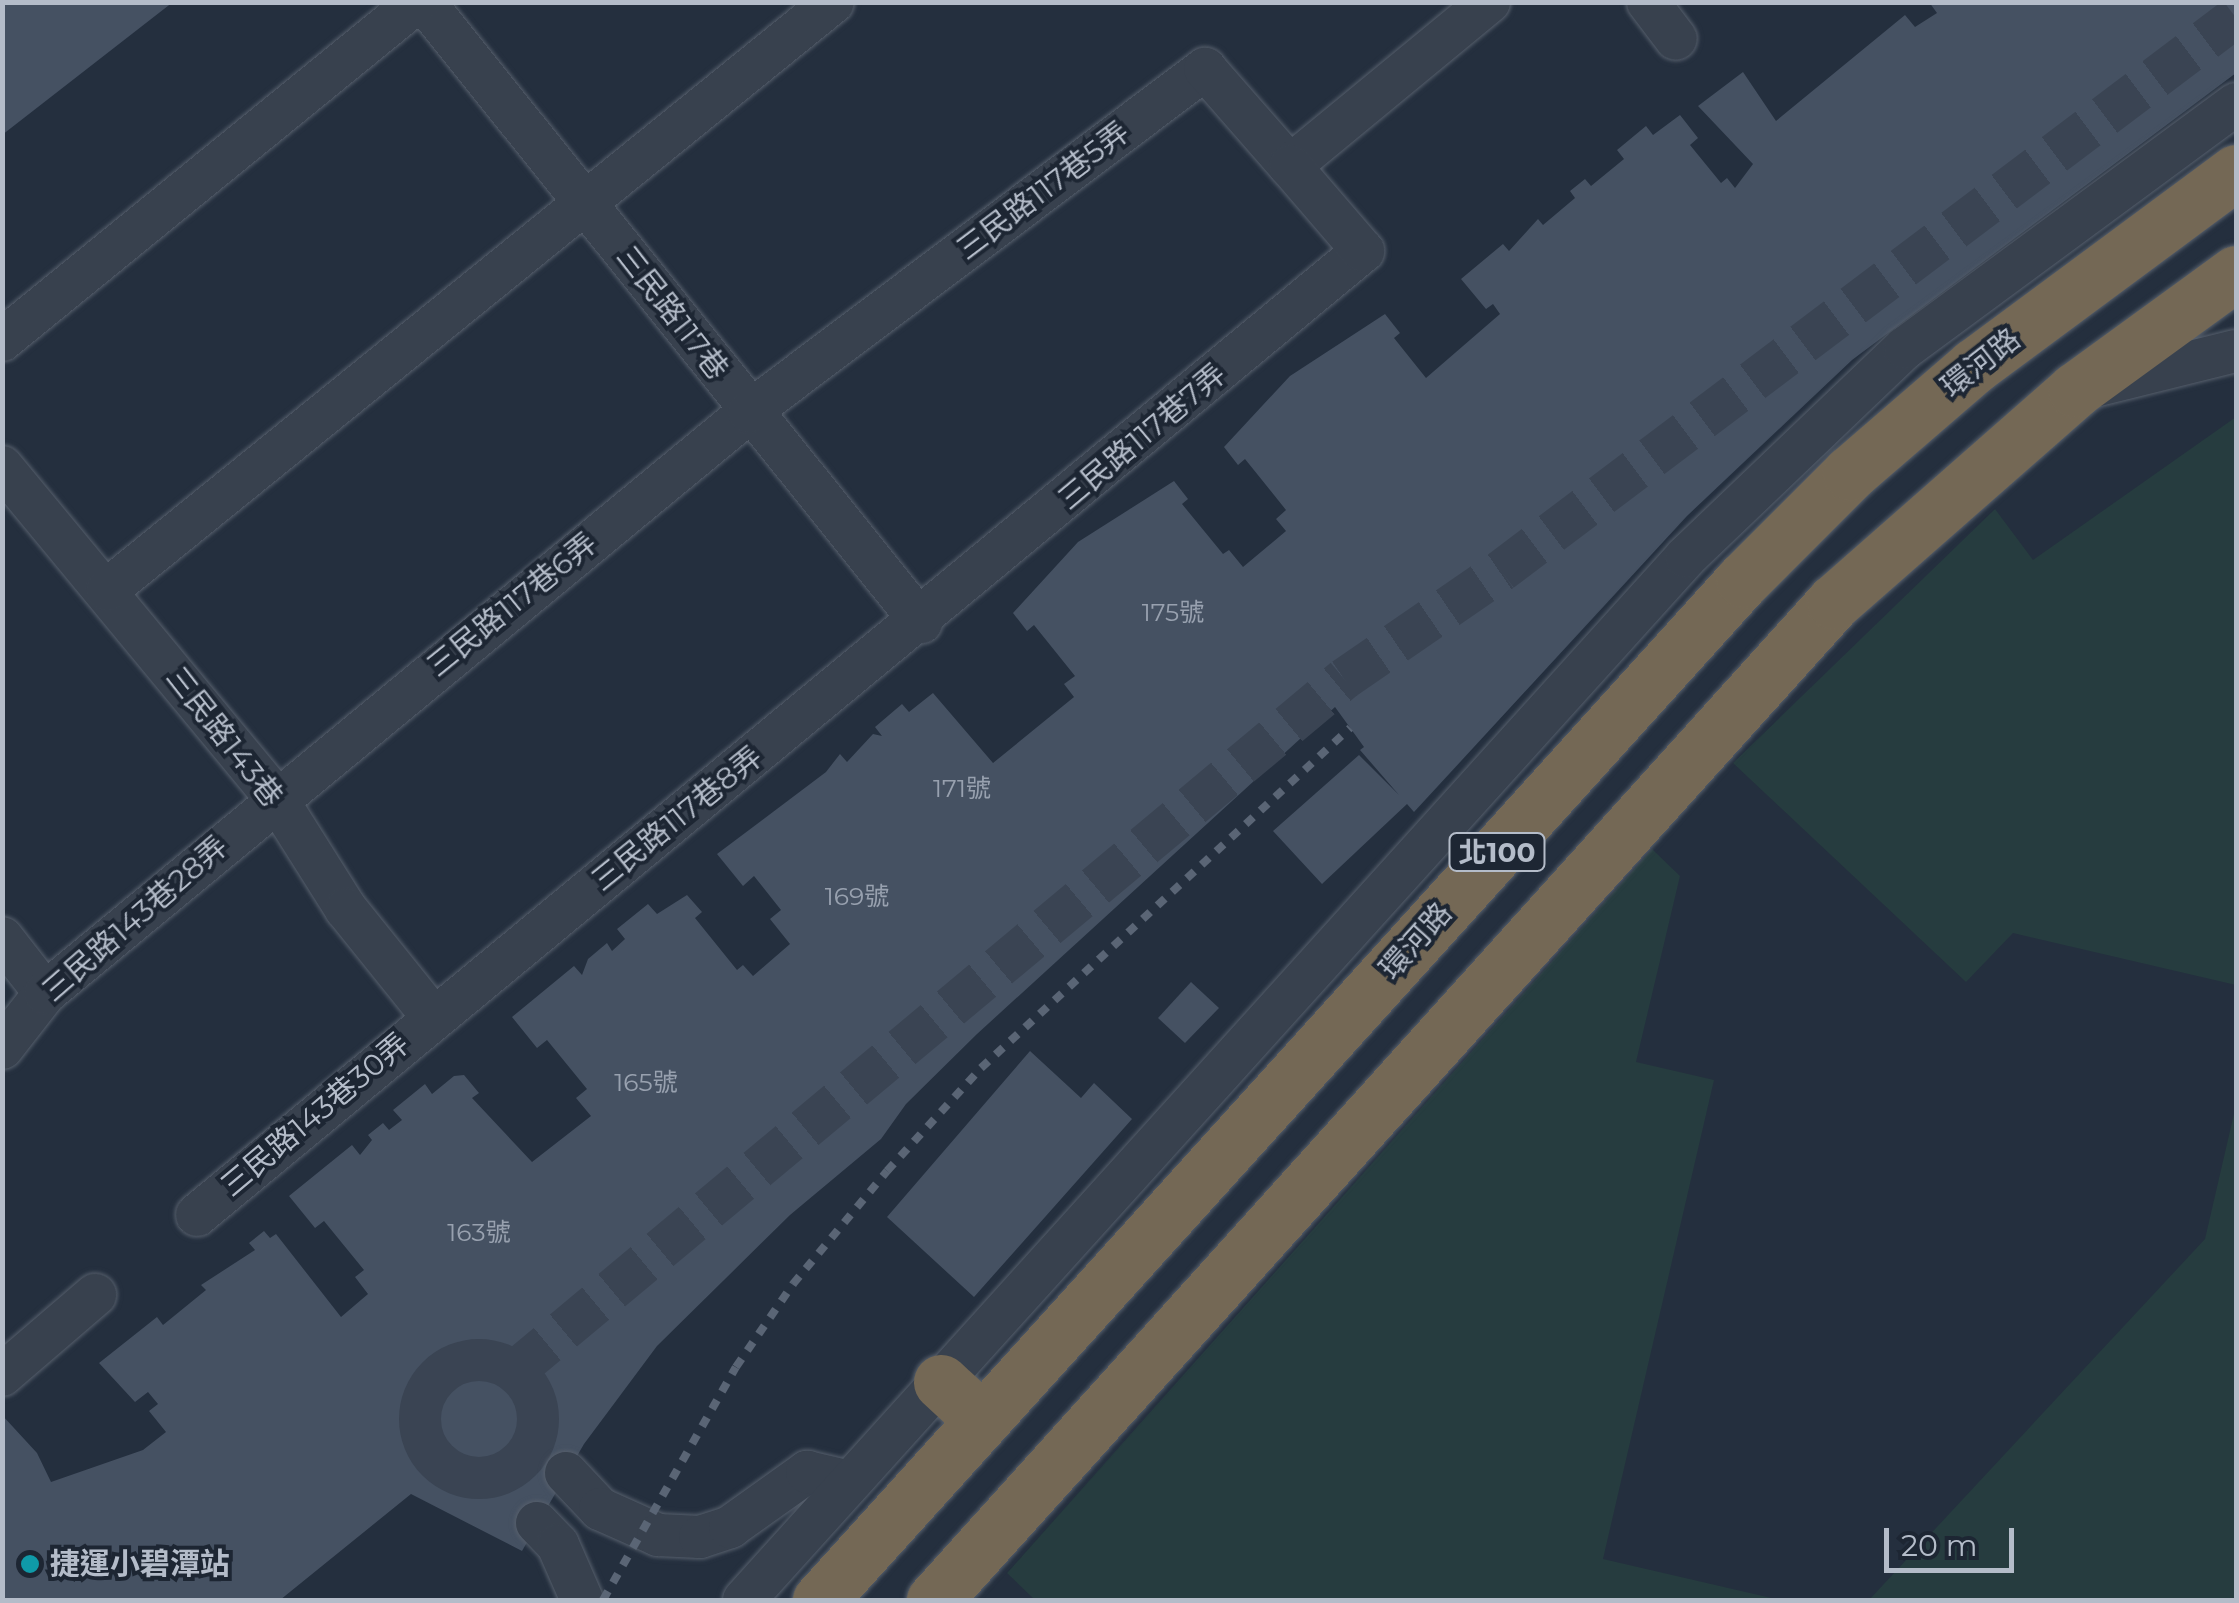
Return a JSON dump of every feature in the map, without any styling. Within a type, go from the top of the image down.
[{"type":"highway","name":"環河路","points":[[820,1600],[1743,580],[1850,472],[1974,366],[2236,172]]},
{"type":"highway","name":"北100","points":[[934,1600],[1834,602],[2075,390],[2236,272]]},
{"type":"highway","points":[[941,1382],[982,1420]]},
{"type":"street","points":[[2,340],[417,2]]},
{"type":"street","name":"三民路117巷","points":[[424,2],[921,622]]},
{"type":"street","points":[[107,590],[833,2]]},
{"type":"street","points":[[1304,154],[1489,2]]},
{"type":"street","points":[[1648,2],[1676,39]]},
{"type":"street","name":"三民路117巷5弄","points":[[749,412],[1204,70],[1304,154]]},
{"type":"street","name":"環河路","points":[[744,1600],[1686,557],[1905,348],[2236,104]]},
{"type":"street","name":"三民路117巷7弄","points":[[921,622],[1364,251],[1304,154]]},
{"type":"street","points":[[2075,390],[2236,352]]},
{"type":"street","name":"三民路117巷6弄","points":[[276,798],[749,412]]},
{"type":"street","name":"三民路143巷","points":[[2,467],[276,798],[346,909],[432,1016]]},
{"type":"street","name":"三民路117巷8弄","points":[[432,1016],[921,622]]},
{"type":"street","name":"三民路143巷28弄","points":[[2,1048],[45,993],[276,798]]},
{"type":"street","points":[[2,938],[45,993]]},
{"type":"street","name":"三民路143巷30弄","points":[[196,1214],[432,1016]]},
{"type":"street","points":[[2,1375],[95,1295]]},
{"type":"street","points":[[566,1473],[600,1509],[634,1528],[700,1537],[730,1527],[807,1472],[850,1482]]},
{"type":"street","points":[[537,1523],[558,1545],[582,1600]]},
{"type":"green space","points":[[2236,417],[2236,985],[2013,933],[1966,982],[1733,763],[1995,509],[2033,560]]},
{"type":"green space","points":[[1652,849],[1680,876],[1636,1062],[1714,1080],[1603,1559],[1780,1600],[1035,1600],[1007,1573]]},
{"type":"green space","points":[[2236,1105],[2236,1600],[1869,1600],[2205,1239]]},
{"type":"building","points":[[2,2],[173,2],[2,135]]},
{"type":"building","points":[[1929,2],[2236,2],[2236,73],[1852,360],[1687,516],[1414,812],[1407,804],[1322,884],[1273,831],[1359,755],[1399,795],[1360,750],[1364,747],[1335,707],[977,1034],[906,1104],[881,1139],[790,1215],[657,1346],[584,1444],[522,1551],[411,1494],[280,1600],[2,1600],[2,1415],[37,1453],[51,1482],[143,1450],[166,1432],[149,1411],[158,1404],[148,1392],[135,1402],[99,1363],[157,1317],[163,1325],[206,1290],[201,1285],[255,1250],[249,1243],[264,1231],[270,1238],[276,1234],[341,1317],[368,1294],[355,1277],[364,1270],[324,1221],[315,1228],[289,1196],[352,1145],[360,1155],[372,1140],[368,1135],[383,1123],[389,1130],[402,1120],[393,1110],[425,1084],[432,1094],[454,1076],[464,1075],[479,1093],[472,1098],[532,1162],[591,1116],[576,1098],[587,1089],[547,1040],[537,1048],[512,1017],[574,966],[582,975],[588,959],[607,943],[612,951],[625,939],[617,929],[648,904],[657,914],[687,895],[702,912],[695,918],[737,970],[743,965],[753,976],[790,944],[770,919],[781,910],[754,876],[743,886],[717,854],[826,772],[840,754],[847,762],[873,734],[882,736],[875,727],[902,704],[909,712],[933,693],[993,763],[1074,697],[1064,684],[1075,676],[1034,625],[1027,631],[1013,613],[1078,542],[1174,481],[1188,499],[1182,504],[1223,554],[1229,550],[1243,567],[1286,531],[1276,519],[1286,510],[1245,459],[1238,465],[1224,447],[1290,376],[1385,314],[1400,333],[1394,338],[1426,378],[1500,314],[1493,304],[1486,309],[1461,279],[1503,244],[1509,251],[1538,219],[1543,225],[1575,198],[1570,191],[1585,179],[1591,186],[1624,159],[1617,150],[1646,126],[1653,135],[1680,115],[1698,138],[1690,145],[1721,183],[1727,178],[1735,188],[1753,164],[1698,106],[1743,72],[1776,121],[1905,15],[1915,27],[1937,13]]},
{"type":"building","points":[[1191,982],[1219,1008],[1185,1043],[1158,1018]]},
{"type":"building","points":[[1030,1051],[1081,1098],[1094,1083],[1132,1119],[974,1297],[887,1217]]},
{"type":"tunnel","points":[[515,1371],[1344,679],[1501,571],[2236,17]]},
{"type":"tunnel","points":[[479,1360],[502,1364],[521,1377],[534,1396],[538,1419],[534,1442],[521,1461],[502,1474],[479,1478],[456,1474],[437,1461],[424,1442],[420,1419],[424,1396],[437,1377],[456,1364],[479,1360]]},
{"type":"railway","points":[[603,1600],[736,1367],[793,1284],[887,1171],[981,1068],[1350,728]]},
{"type":"place","name":"捷運小碧潭站","points":[[30,1564]]}]
